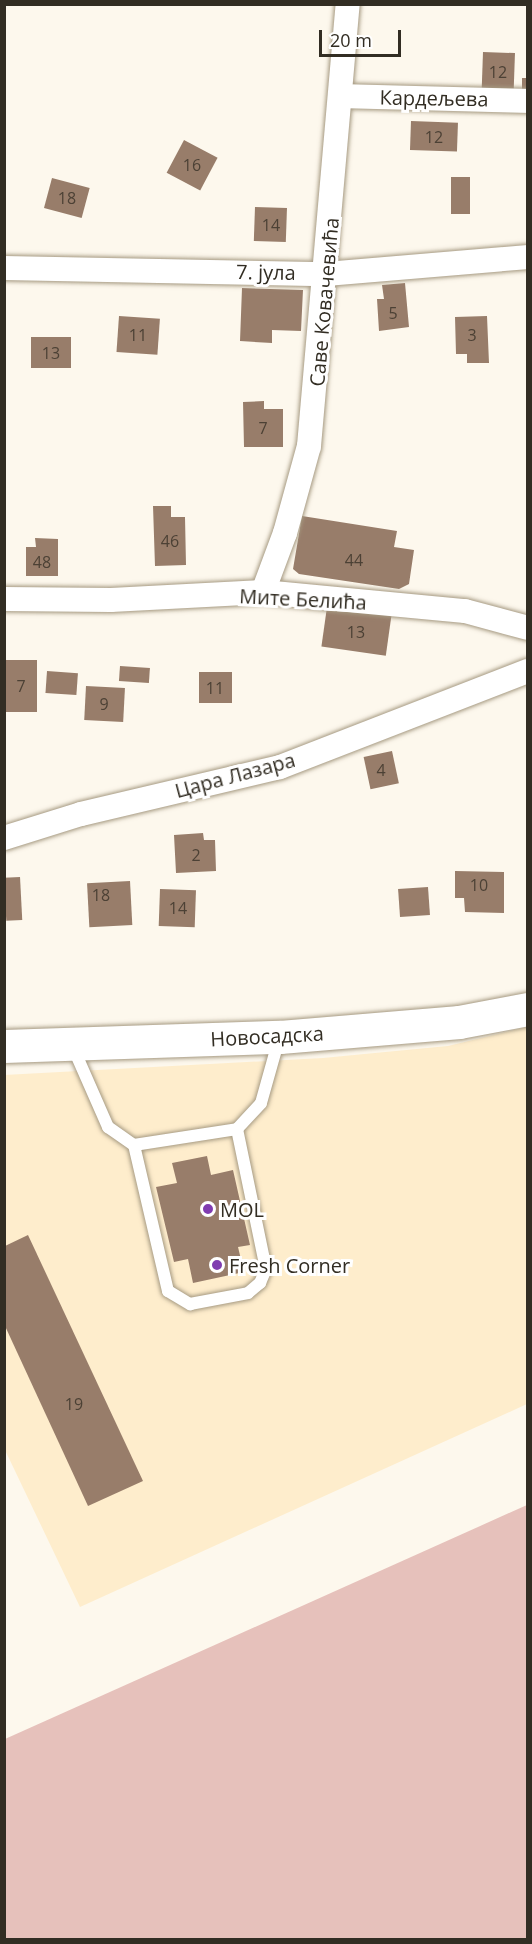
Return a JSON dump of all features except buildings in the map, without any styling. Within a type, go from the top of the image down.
[{"type":"main road","name":"Новосадска","points":[[4,1046],[280,1037],[459,1022],[528,1009]]},
{"type":"street","name":"Саве Ковачевића","points":[[263,592],[285,533],[309,446],[326,274],[348,4]]},
{"type":"street","name":"Кардељева","points":[[341,96],[528,100]]},
{"type":"street","name":"7. јула","points":[[4,268],[326,274],[528,257]]},
{"type":"street","name":"Мите Белића","points":[[4,599],[111,600],[263,592],[465,611],[528,628]]},
{"type":"street","name":"Цара Лазара","points":[[4,838],[81,814],[280,767],[528,671]]},
{"type":"lane","points":[[134,1145],[237,1129],[261,1103],[280,1037]]},
{"type":"lane","points":[[72,1044],[108,1127],[134,1145],[168,1291],[190,1304],[248,1293],[260,1284],[266,1269],[237,1129]]},
{"type":"shaded area","points":[[527,1027],[527,1404],[80,1607],[5,1450],[4,1075],[323,1058],[448,1046]]},
{"type":"shaded area","points":[[527,1505],[527,1939],[5,1939],[5,1739]]},
{"type":"place","name":"MOL","points":[[208,1209]]},
{"type":"place","name":"Fresh Corner","points":[[217,1265]]}]
